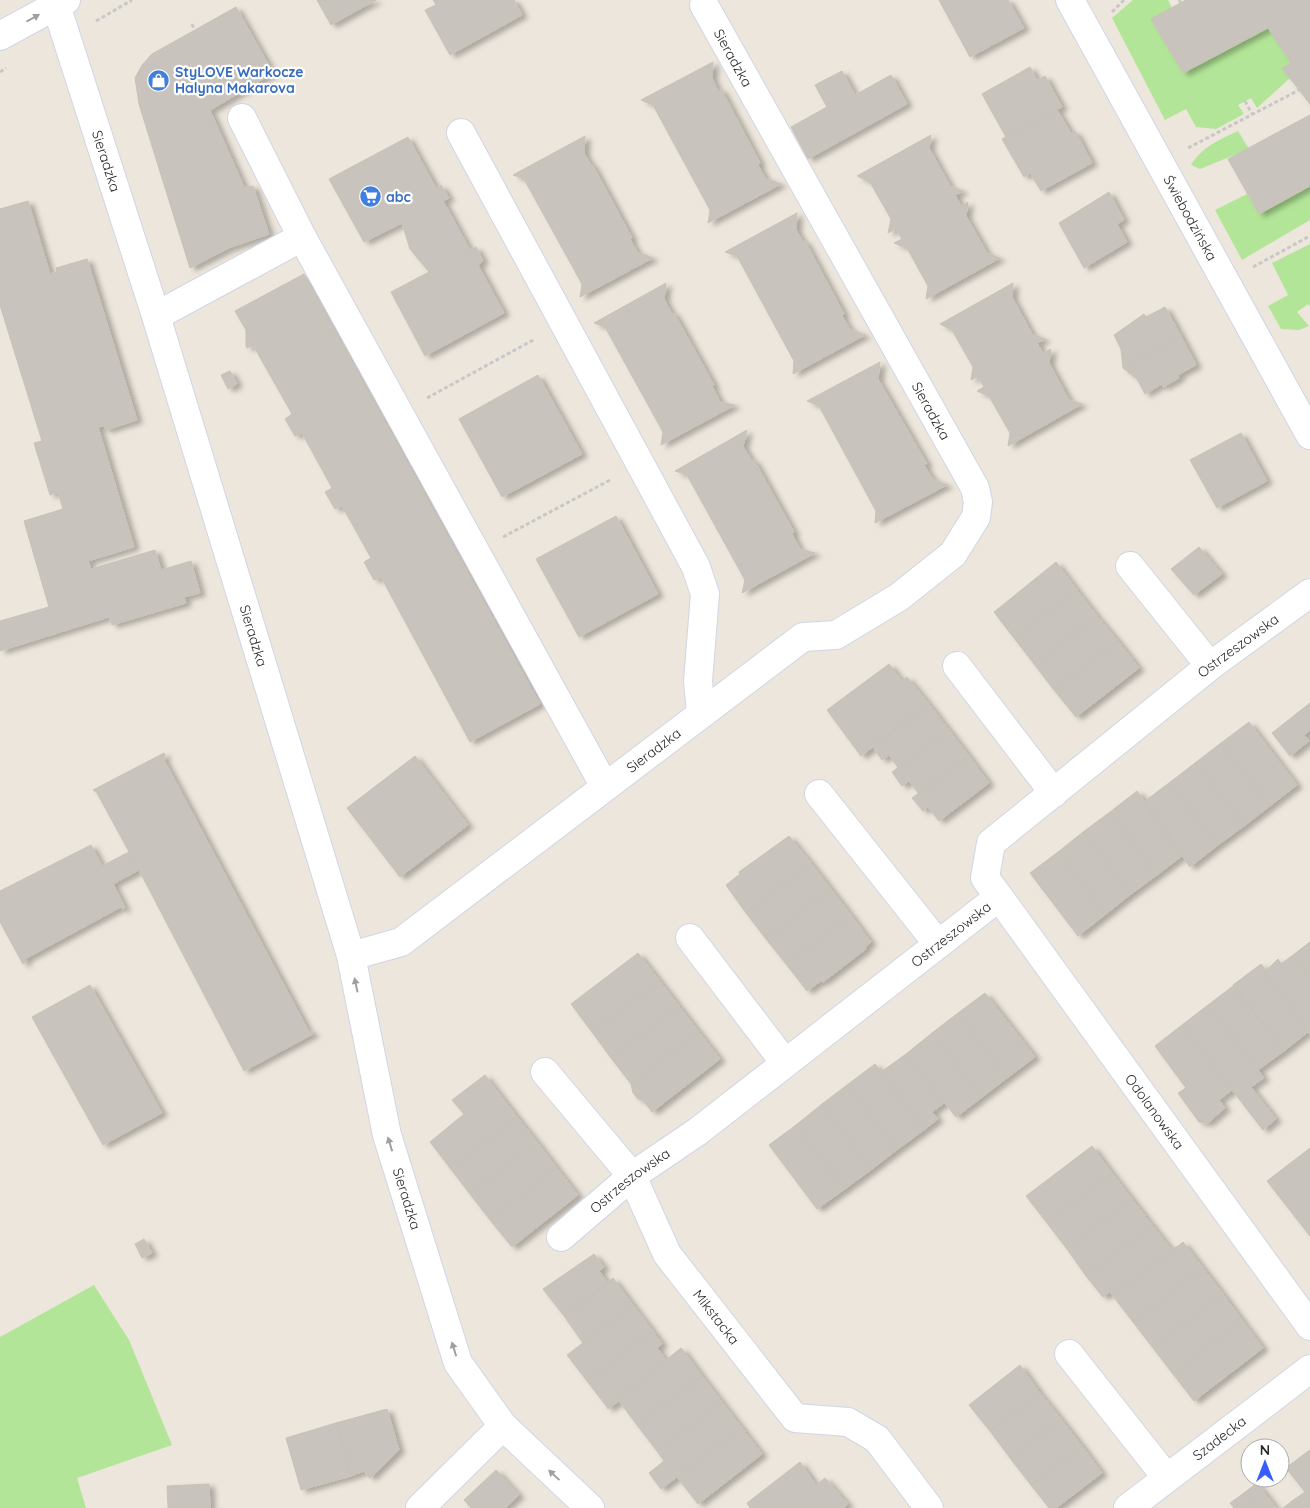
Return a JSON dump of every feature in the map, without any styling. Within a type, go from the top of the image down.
[{"type":"street","name":"Świebodzińska","points":[[1070,0],[1310,435]]},
{"type":"street","points":[[0,36],[61,3]]},
{"type":"street","name":"Sieradzka","points":[[61,3],[350,956],[387,1135],[458,1363],[503,1426],[590,1508]]},
{"type":"street","name":"Sieradzka","points":[[350,956],[401,942],[803,638],[836,635],[907,591],[954,554],[976,517],[978,502],[975,488],[704,5]]},
{"type":"street","points":[[242,118],[302,237],[605,787]]},
{"type":"street","points":[[461,133],[696,567],[705,594],[698,681],[701,714]]},
{"type":"street","points":[[156,316],[302,237]]},
{"type":"street","points":[[1130,566],[1210,666]]},
{"type":"street","name":"Ostrzeszowska","points":[[560,1237],[632,1176],[697,1132],[999,897],[985,878],[991,844],[1210,666],[1310,593]]},
{"type":"street","points":[[957,666],[1054,792]]},
{"type":"street","points":[[819,794],[938,944]]},
{"type":"street","name":"Odolanowska","points":[[999,897],[1310,1326]]},
{"type":"street","points":[[690,938],[786,1063]]},
{"type":"street","name":"Mikstacka","points":[[545,1072],[632,1176],[667,1254],[795,1418],[848,1422],[877,1439],[928,1508]]},
{"type":"street","points":[[1069,1354],[1167,1478]]},
{"type":"street","name":"Szadecka","points":[[1128,1508],[1310,1369]]},
{"type":"street","points":[[420,1508],[503,1426]]},
{"type":"path","points":[[96,20],[132,0]]},
{"type":"path","points":[[192,24],[195,31]]},
{"type":"path","points":[[1186,148],[1299,90]]},
{"type":"path","points":[[1245,101],[1252,114]]},
{"type":"path","points":[[1252,267],[1310,236]]},
{"type":"path","points":[[421,401],[542,335]]},
{"type":"path","points":[[498,539],[619,475]]},
{"type":"green space","points":[[1133,0],[1168,0],[1172,8],[1151,19],[1183,73],[1268,28],[1291,63],[1282,68],[1290,78],[1257,108],[1251,98],[1238,105],[1244,114],[1216,129],[1196,127],[1186,109],[1165,120],[1112,18]]},
{"type":"green space","points":[[1238,131],[1249,149],[1200,169],[1191,165],[1206,148]]},
{"type":"green space","points":[[1310,186],[1310,220],[1242,260],[1215,210],[1247,194],[1259,214]]},
{"type":"green space","points":[[1310,244],[1310,306],[1308,304],[1297,312],[1309,326],[1299,330],[1281,329],[1268,306],[1288,295],[1272,263]]},
{"type":"green space","points":[[94,1285],[129,1340],[172,1445],[77,1478],[86,1508],[0,1508],[0,1337]]},
{"type":"building","points":[[317,0],[376,0],[331,25]]},
{"type":"building","points":[[433,0],[514,0],[522,15],[450,55],[425,10],[436,5]]},
{"type":"building","points":[[939,0],[1008,0],[1024,28],[970,57]]},
{"type":"building","points":[[1186,0],[1310,0],[1310,104],[1282,68],[1291,63],[1268,28],[1183,73],[1151,19]]},
{"type":"building","points":[[236,7],[273,73],[212,109],[209,108],[244,187],[253,186],[269,234],[229,248],[190,268],[139,104],[135,78],[142,65],[152,54]]},
{"type":"building","points":[[713,62],[712,78],[718,91],[721,89],[760,163],[758,165],[765,178],[781,184],[708,223],[710,210],[653,105],[641,100]]},
{"type":"building","points":[[1030,67],[1037,80],[1045,76],[1062,107],[1006,137],[982,94]]},
{"type":"building","points":[[842,71],[855,95],[891,75],[907,104],[808,159],[791,127],[827,107],[815,85]]},
{"type":"building","points":[[1057,110],[1071,133],[1075,131],[1092,163],[1041,191],[1030,173],[1024,177],[1002,139]]},
{"type":"building","points":[[1310,115],[1310,186],[1259,214],[1228,159]]},
{"type":"building","points":[[931,135],[929,148],[950,186],[963,191],[955,195],[961,206],[968,202],[966,216],[987,253],[1000,258],[926,299],[928,286],[907,248],[894,243],[902,239],[896,229],[888,233],[891,219],[870,182],[857,176]]},
{"type":"building","points":[[585,136],[584,153],[592,164],[632,238],[630,239],[637,252],[653,258],[580,297],[582,284],[524,179],[513,175]]},
{"type":"building","points":[[408,137],[436,188],[441,185],[449,198],[443,201],[470,250],[476,247],[483,261],[478,265],[504,313],[425,356],[391,292],[429,272],[410,249],[402,223],[364,242],[329,179]]},
{"type":"building","points":[[1109,192],[1124,220],[1117,224],[1127,242],[1084,268],[1059,223]]},
{"type":"building","points":[[28,201],[50,274],[57,272],[56,268],[87,259],[137,420],[106,430],[104,426],[98,427],[134,547],[88,561],[91,569],[155,550],[161,570],[191,561],[200,593],[184,597],[186,603],[112,625],[109,617],[0,651],[0,621],[49,607],[24,521],[63,509],[58,492],[50,495],[34,443],[42,441],[0,305],[0,209]]},
{"type":"building","points":[[797,213],[796,230],[803,242],[805,241],[844,314],[842,316],[850,329],[865,335],[793,374],[794,361],[737,256],[725,252]]},
{"type":"building","points":[[304,274],[540,704],[470,742],[381,577],[374,580],[364,562],[371,558],[342,506],[335,509],[325,492],[332,488],[302,433],[295,436],[285,419],[292,414],[253,345],[247,348],[246,346],[246,330],[235,311]]},
{"type":"building","points":[[666,283],[664,299],[672,314],[674,313],[714,385],[712,386],[720,402],[735,405],[661,445],[663,432],[605,327],[594,323]]},
{"type":"building","points":[[1013,283],[1012,297],[1032,334],[1045,339],[1037,343],[1043,353],[1051,349],[1049,363],[1069,400],[1082,404],[1008,446],[1010,433],[989,396],[977,391],[984,387],[978,376],[971,380],[973,367],[952,330],[940,324]]},
{"type":"building","points":[[1165,307],[1181,336],[1123,368],[1121,349],[1114,335],[1144,314],[1146,317]]},
{"type":"building","points":[[1181,336],[1196,365],[1178,375],[1179,378],[1163,387],[1162,384],[1145,394],[1137,379],[1123,368]]},
{"type":"building","points":[[880,362],[878,379],[927,464],[924,465],[932,478],[947,485],[875,523],[876,511],[819,406],[807,401]]},
{"type":"building","points":[[230,371],[237,384],[228,389],[221,375]]},
{"type":"building","points":[[538,375],[582,454],[502,497],[459,419]]},
{"type":"building","points":[[747,430],[743,446],[752,461],[754,460],[794,532],[792,534],[800,549],[815,553],[742,593],[745,580],[687,475],[675,471]]},
{"type":"building","points":[[1241,433],[1267,481],[1217,508],[1190,460]]},
{"type":"building","points":[[616,516],[658,594],[579,637],[536,559]]},
{"type":"building","points":[[1199,547],[1222,574],[1194,595],[1171,569]]},
{"type":"building","points":[[1056,562],[1077,590],[1014,638],[994,612]]},
{"type":"building","points":[[1077,590],[1097,616],[1034,664],[1014,638]]},
{"type":"building","points":[[1097,616],[1118,641],[1054,690],[1034,664]]},
{"type":"building","points":[[1118,641],[1139,668],[1076,717],[1054,690]]},
{"type":"building","points":[[889,664],[902,681],[907,677],[929,704],[861,756],[827,710]]},
{"type":"building","points":[[1310,703],[1310,730],[1304,735],[1309,741],[1290,756],[1272,733]]},
{"type":"building","points":[[929,704],[949,730],[899,769],[889,755],[882,760],[872,746]]},
{"type":"building","points":[[1249,722],[1297,785],[1270,806],[1221,743]]},
{"type":"building","points":[[949,730],[969,756],[919,794],[909,781],[902,786],[892,772]]},
{"type":"building","points":[[1221,743],[1270,806],[1244,826],[1195,763]]},
{"type":"building","points":[[164,753],[165,756],[163,758],[309,1032],[311,1030],[313,1034],[244,1071],[139,870],[97,793],[93,790]]},
{"type":"building","points":[[415,756],[468,825],[400,877],[347,808]]},
{"type":"building","points":[[969,756],[989,783],[939,821],[928,807],[923,811],[912,798]]},
{"type":"building","points":[[1195,763],[1244,826],[1218,845],[1169,783]]},
{"type":"building","points":[[1169,783],[1218,845],[1190,867],[1140,798],[1145,801]]},
{"type":"building","points":[[1137,791],[1182,852],[1180,854],[1182,856],[1157,875],[1110,812]]},
{"type":"building","points":[[1110,812],[1157,875],[1131,894],[1083,832]]},
{"type":"building","points":[[1083,832],[1131,894],[1106,914],[1058,852]]},
{"type":"building","points":[[789,836],[811,863],[746,913],[726,885],[740,874],[739,872]]},
{"type":"building","points":[[91,845],[102,866],[129,852],[139,870],[113,884],[125,908],[123,910],[121,907],[25,959],[26,962],[23,964],[0,922],[0,891]]},
{"type":"building","points":[[1058,852],[1106,914],[1078,936],[1030,873]]},
{"type":"building","points":[[811,863],[831,889],[766,939],[746,913]]},
{"type":"building","points":[[831,889],[851,915],[786,964],[766,939]]},
{"type":"building","points":[[851,915],[871,942],[865,947],[866,949],[823,982],[821,981],[807,991],[786,964]]},
{"type":"building","points":[[1310,942],[1310,977],[1293,955]]},
{"type":"building","points":[[638,953],[659,980],[592,1032],[571,1004]]},
{"type":"building","points":[[1293,955],[1310,977],[1310,1035],[1304,1028],[1306,1026],[1265,972],[1278,959],[1281,964]]},
{"type":"building","points":[[1261,964],[1306,1026],[1304,1028],[1308,1032],[1284,1051],[1233,985]]},
{"type":"building","points":[[659,980],[679,1006],[611,1058],[592,1032]]},
{"type":"building","points":[[90,985],[162,1113],[103,1145],[32,1017]]},
{"type":"building","points":[[1233,986],[1284,1051],[1258,1070],[1208,1005]]},
{"type":"building","points":[[985,993],[1035,1057],[1007,1078],[958,1013]]},
{"type":"building","points":[[1208,1005],[1264,1078],[1251,1087],[1276,1119],[1263,1130],[1182,1025]]},
{"type":"building","points":[[679,1006],[699,1032],[631,1084],[611,1058]]},
{"type":"building","points":[[958,1013],[1007,1078],[981,1098],[932,1033]]},
{"type":"building","points":[[1182,1025],[1232,1090],[1219,1100],[1225,1108],[1208,1123],[1199,1122],[1178,1093],[1186,1088],[1155,1046]]},
{"type":"building","points":[[699,1032],[720,1059],[652,1112],[643,1100],[638,1099],[633,1093],[631,1084]]},
{"type":"building","points":[[932,1033],[981,1098],[956,1117],[906,1054]]},
{"type":"building","points":[[906,1054],[944,1103],[932,1112],[938,1119],[924,1130],[877,1069],[881,1072]]},
{"type":"building","points":[[875,1064],[924,1130],[898,1149],[847,1085]]},
{"type":"building","points":[[485,1075],[517,1117],[450,1168],[430,1142],[464,1114],[452,1100]]},
{"type":"building","points":[[847,1085],[898,1149],[872,1169],[822,1104]]},
{"type":"building","points":[[822,1104],[872,1169],[845,1189],[796,1125]]},
{"type":"building","points":[[517,1117],[537,1142],[470,1194],[450,1168]]},
{"type":"building","points":[[796,1125],[845,1189],[817,1209],[769,1145]]},
{"type":"building","points":[[537,1142],[557,1168],[490,1220],[470,1194]]},
{"type":"building","points":[[1092,1146],[1112,1173],[1047,1223],[1026,1196]]},
{"type":"building","points":[[1310,1148],[1310,1236],[1267,1181]]},
{"type":"building","points":[[557,1168],[578,1195],[512,1247],[490,1220]]},
{"type":"building","points":[[1112,1173],[1132,1199],[1067,1249],[1047,1223]]},
{"type":"building","points":[[1132,1199],[1152,1225],[1086,1276],[1067,1249]]},
{"type":"building","points":[[1152,1225],[1171,1249],[1177,1247],[1113,1296],[1110,1292],[1103,1297],[1086,1276]]},
{"type":"building","points":[[144,1239],[152,1253],[142,1258],[135,1244]]},
{"type":"building","points":[[1183,1242],[1203,1268],[1133,1322],[1113,1296]]},
{"type":"building","points":[[594,1254],[604,1267],[599,1271],[608,1283],[564,1316],[543,1289]]},
{"type":"building","points":[[1203,1268],[1223,1294],[1153,1348],[1133,1322]]},
{"type":"building","points":[[613,1278],[633,1305],[583,1343],[564,1316]]},
{"type":"building","points":[[1223,1294],[1242,1320],[1173,1374],[1153,1348]]},
{"type":"building","points":[[633,1305],[653,1331],[587,1381],[567,1355]]},
{"type":"building","points":[[1242,1320],[1263,1348],[1194,1401],[1173,1374]]},
{"type":"building","points":[[653,1331],[662,1344],[657,1348],[666,1360],[682,1349],[607,1407],[587,1381]]},
{"type":"building","points":[[682,1349],[702,1376],[637,1425],[619,1401],[608,1409],[607,1407]]},
{"type":"building","points":[[1020,1365],[1040,1393],[990,1431],[969,1405]]},
{"type":"building","points":[[702,1376],[722,1402],[657,1451],[637,1425]]},
{"type":"building","points":[[1040,1393],[1061,1419],[1010,1458],[990,1431]]},
{"type":"building","points":[[722,1402],[742,1428],[661,1489],[649,1473],[664,1461],[657,1451]]},
{"type":"building","points":[[387,1409],[399,1450],[370,1478],[364,1471],[351,1476],[336,1423]]},
{"type":"building","points":[[1061,1419],[1082,1446],[1031,1485],[1010,1458]]},
{"type":"building","points":[[336,1423],[351,1476],[301,1490],[286,1438]]},
{"type":"building","points":[[742,1428],[762,1454],[698,1504],[677,1477]]},
{"type":"building","points":[[1082,1446],[1102,1473],[1056,1508],[1049,1508],[1031,1485]]},
{"type":"building","points":[[1310,1450],[1310,1471],[1299,1458]]},
{"type":"building","points":[[1299,1458],[1310,1471],[1310,1508],[1297,1508],[1292,1501],[1305,1492],[1290,1473],[1290,1465]]},
{"type":"building","points":[[800,1462],[816,1485],[825,1478],[848,1504],[843,1508],[750,1508],[747,1503]]},
{"type":"building","points":[[496,1470],[519,1495],[505,1508],[471,1508],[464,1500]]},
{"type":"building","points":[[209,1484],[210,1508],[168,1508],[167,1486]]},
{"type":"building","points":[[1250,1488],[1261,1488],[1276,1508],[1256,1508],[1244,1493]]},
{"type":"building","points":[[1244,1493],[1256,1508],[1234,1508],[1230,1503]]},
{"type":"building","points":[[1292,1501],[1297,1508],[1283,1508]]},
{"type":"place","name":"StyLOVE Warkocze Halyna Makarova","points":[[159,80]]},
{"type":"place","name":"abc","points":[[370,197]]}]
